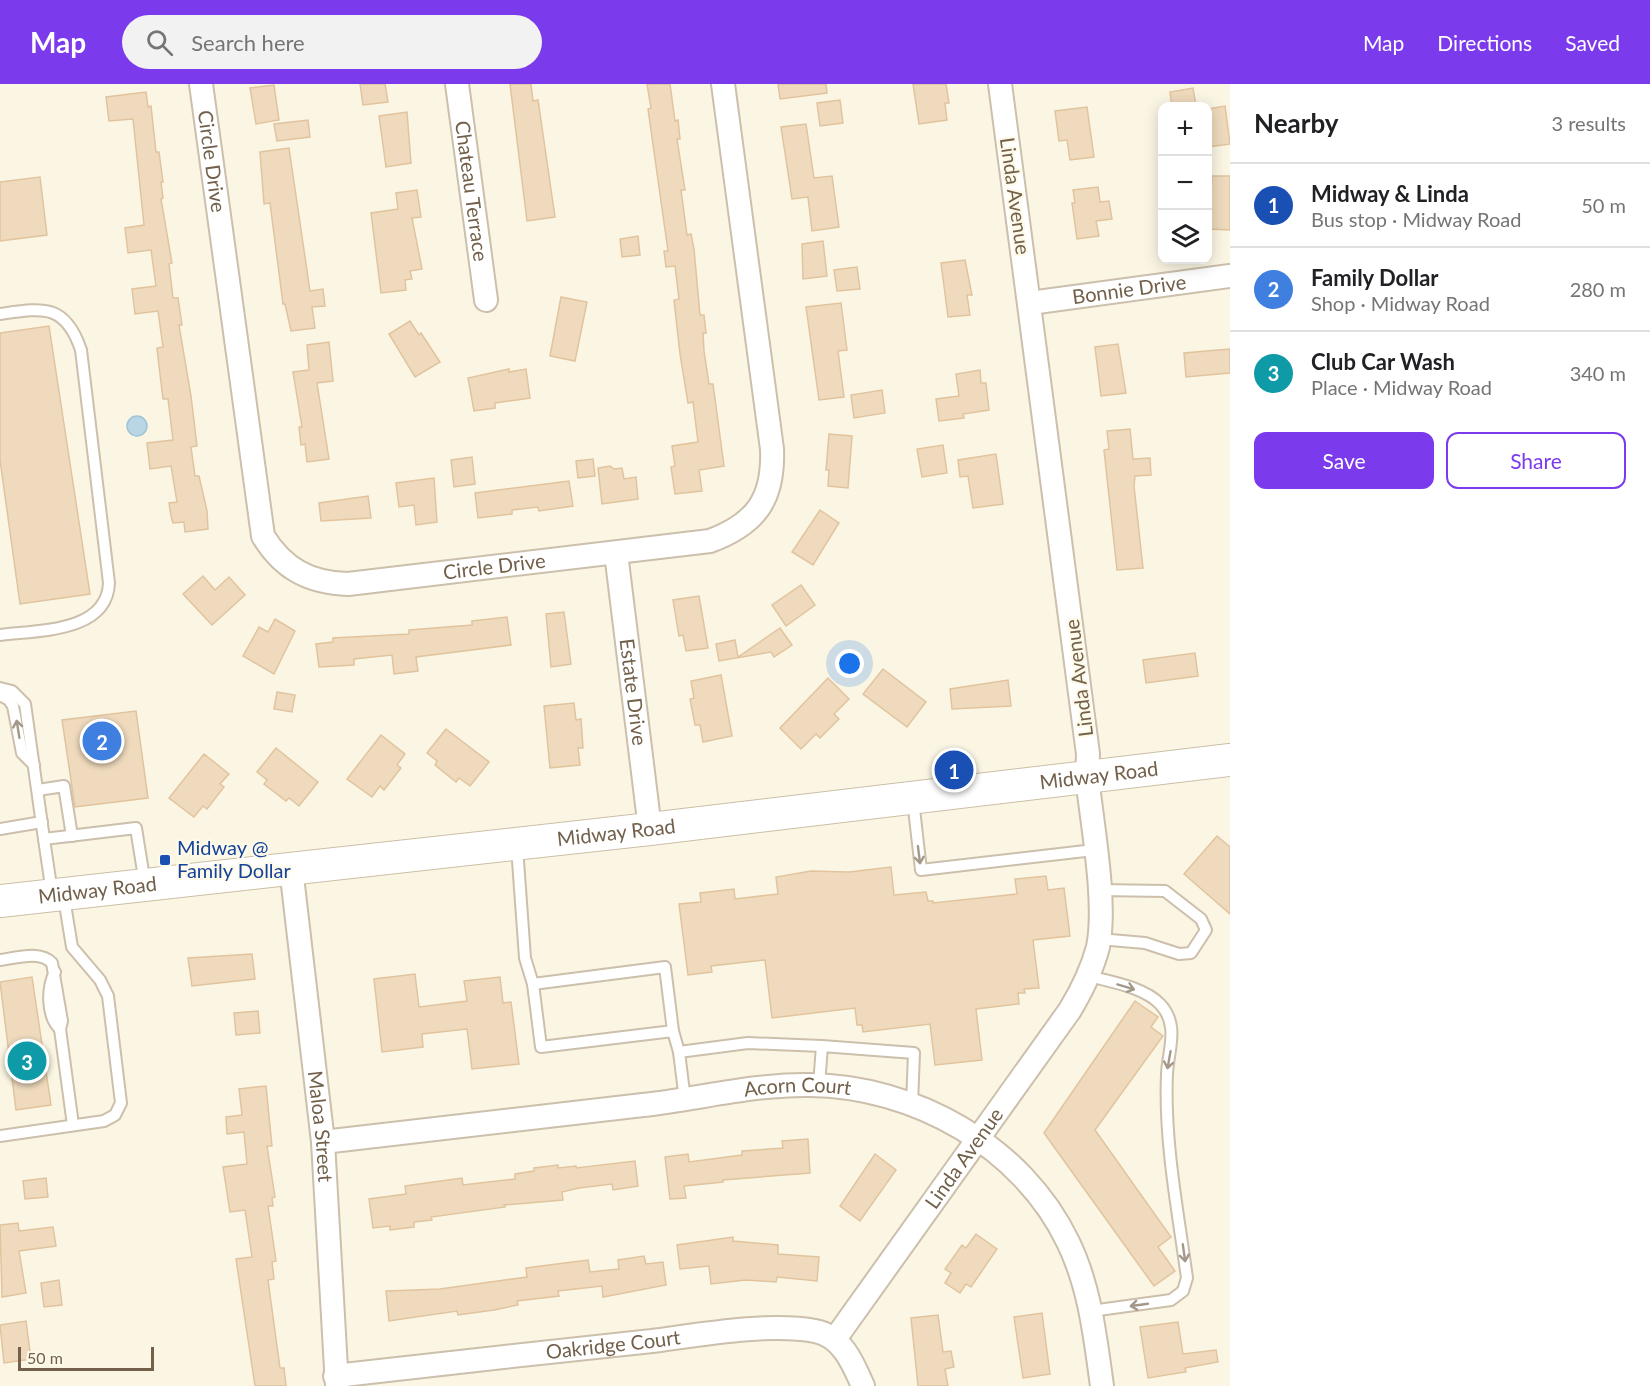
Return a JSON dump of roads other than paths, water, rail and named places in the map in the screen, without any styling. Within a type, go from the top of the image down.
[{"type":"main road","name":"Midway Road","points":[[0,901],[650,829],[1230,760]]},
{"type":"street","name":"Circle Drive","points":[[201,84],[263,536],[272,551],[297,573],[328,584],[348,584],[710,541],[727,535],[744,525],[756,514],[773,469],[723,84]]},
{"type":"street","name":"Chateau Terrace","points":[[457,84],[486,300]]},
{"type":"street","name":"Linda Avenue","points":[[835,1339],[1070,1010],[1089,976],[1099,939],[1101,914],[1087,777],[1088,754],[1000,84]]},
{"type":"street","name":"Bonnie Drive","points":[[1030,303],[1230,276]]},
{"type":"street","name":"Estate Drive","points":[[616,553],[650,829]]},
{"type":"street","name":"Maloa Street","points":[[291,868],[323,1142],[336,1381]]},
{"type":"street","name":"Acorn Court","points":[[323,1142],[778,1087],[819,1085],[866,1090],[912,1104],[948,1121],[978,1139],[1028,1183],[1057,1221],[1077,1264],[1092,1311],[1102,1386]]},
{"type":"street","name":"Oakridge Court","points":[[336,1381],[761,1330],[816,1331],[835,1339]]},
{"type":"street","points":[[835,1339],[849,1357],[863,1386]]},
{"type":"lane","points":[[0,314],[48,310],[64,317],[74,330],[81,350],[109,597],[102,608],[89,618],[74,624],[0,635]]},
{"type":"lane","points":[[0,688],[12,691],[25,705],[44,839],[72,947],[100,980],[108,996],[122,1098],[118,1111],[110,1119],[0,1136]]},
{"type":"lane","points":[[0,695],[13,706],[22,753],[34,765]]},
{"type":"lane","points":[[38,790],[64,786],[72,836]]},
{"type":"lane","points":[[913,797],[921,870],[1094,850]]},
{"type":"lane","points":[[0,829],[42,822]]},
{"type":"lane","points":[[44,839],[136,828],[145,884]]},
{"type":"lane","points":[[516,843],[525,958],[533,984],[541,1047],[673,1031]]},
{"type":"lane","points":[[1098,890],[1165,891],[1201,919],[1206,930],[1191,953],[1179,954],[1145,943],[1099,939]]},
{"type":"lane","points":[[0,960],[42,956],[52,963],[62,1021],[60,1029],[73,1125]]},
{"type":"lane","points":[[533,984],[665,967],[685,1100]]},
{"type":"lane","points":[[1089,976],[1141,992],[1160,1004],[1168,1019],[1173,1036],[1167,1071],[1166,1116],[1187,1278],[1183,1291],[1171,1300],[1092,1311]]},
{"type":"lane","points":[[679,1052],[748,1043],[914,1053],[912,1104]]},
{"type":"lane","points":[[819,1085],[822,1046]]},
{"type":"water","points":[[137,416],[144,419],[147,426],[144,433],[137,436],[130,433],[127,426],[130,419]]},
{"type":"place","name":"Family Dollar","points":[[102,741]]},
{"type":"place","name":"Midway & Linda","points":[[954,770]]},
{"type":"place","name":"Midway @ Family Dollar","points":[[165,860]]},
{"type":"place","name":"Club Car Wash","points":[[27,1061]]}]
